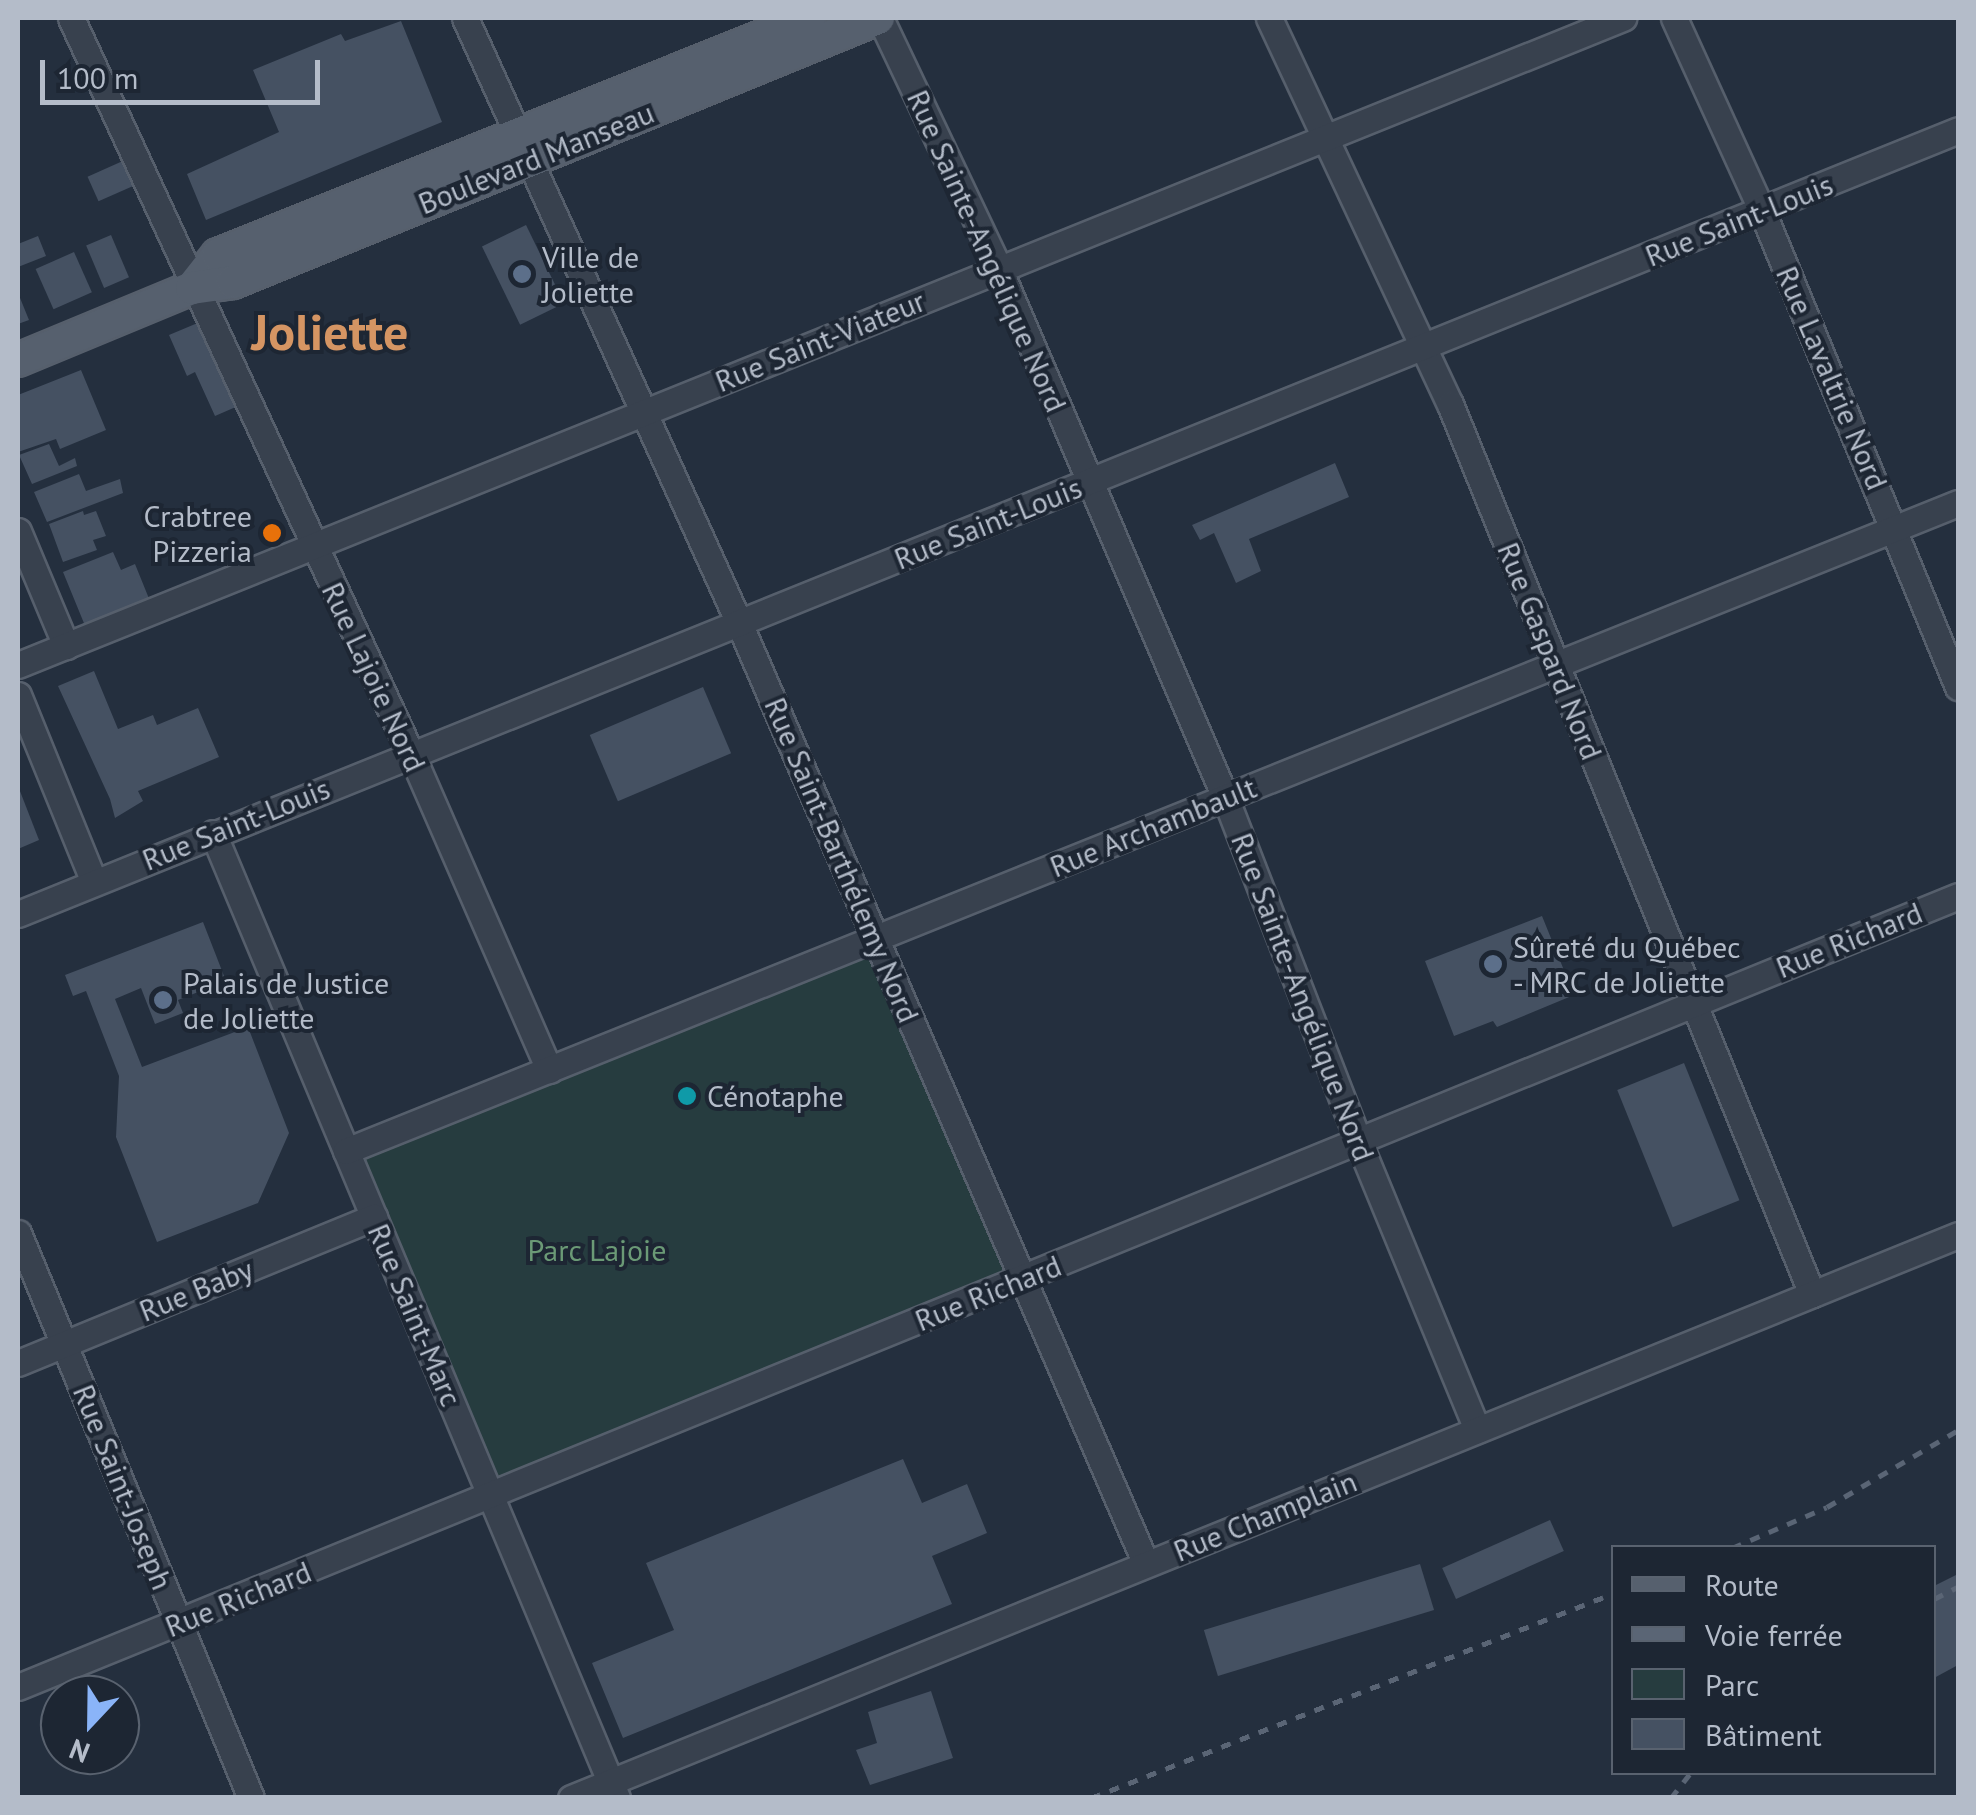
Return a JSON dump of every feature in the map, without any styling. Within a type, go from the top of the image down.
[{"type":"main road","name":"Boulevard Manseau","points":[[18,360],[192,288],[232,282],[809,18]]},
{"type":"main road","name":"Boulevard Manseau","points":[[525,147],[879,18]]},
{"type":"street","name":"Rue Lajoie Nord","points":[[70,18],[410,754],[549,1070]]},
{"type":"street","name":"Rue Saint-Barthélemy Nord","points":[[466,18],[740,623],[1146,1564]]},
{"type":"street","name":"Rue Sainte-Angélique Nord","points":[[879,18],[999,269],[1225,797],[1359,1143],[1477,1430]]},
{"type":"street","name":"Rue Gaspard Nord","points":[[1268,18],[1425,348],[1812,1294]]},
{"type":"street","name":"Rue Saint-Viateur","points":[[18,665],[1623,18]]},
{"type":"street","name":"Rue Lavaltrie Nord","points":[[1674,18],[1762,211],[1958,687]]},
{"type":"street","name":"Rue Saint-Louis","points":[[18,914],[1958,130]]},
{"type":"street","name":"Rue Archambault","points":[[346,1150],[878,940],[1958,502]]},
{"type":"street","points":[[18,531],[66,646]]},
{"type":"street","points":[[18,695],[94,882]]},
{"type":"street","name":"Rue Saint-Marc","points":[[213,833],[614,1789]]},
{"type":"street","name":"Rue Richard","points":[[18,1687],[1958,896]]},
{"type":"street","name":"Rue Baby","points":[[18,1363],[374,1217]]},
{"type":"street","name":"Rue Saint-Joseph","points":[[18,1233],[251,1798]]},
{"type":"street","name":"Rue Champlain","points":[[571,1798],[614,1789],[1146,1564],[1958,1235]]},
{"type":"green space","name":"Parc Lajoie","points":[[877,940],[1021,1280],[496,1503],[351,1163]]},
{"type":"building","points":[[401,21],[442,122],[206,220],[187,174],[279,132],[253,70],[341,34],[345,41]]},
{"type":"building","points":[[125,160],[136,185],[99,201],[88,177]]},
{"type":"building","name":"Ville de Joliette","points":[[526,225],[564,303],[520,325],[482,246]]},
{"type":"building","points":[[111,235],[129,277],[104,288],[86,246]]},
{"type":"building","points":[[38,236],[46,256],[18,267],[18,244]]},
{"type":"building","points":[[74,252],[92,292],[54,309],[36,269]]},
{"type":"building","points":[[18,293],[29,320],[18,324]]},
{"type":"building","points":[[200,322],[238,406],[215,416],[195,372],[187,376],[169,335]]},
{"type":"building","points":[[81,370],[106,430],[60,449],[56,439],[18,452],[18,395]]},
{"type":"building","points":[[49,444],[59,466],[75,458],[77,466],[32,484],[19,455]]},
{"type":"building","points":[[1335,463],[1349,497],[1249,539],[1261,571],[1236,583],[1214,533],[1200,540],[1192,525]]},
{"type":"building","points":[[79,474],[86,491],[120,479],[123,493],[47,522],[34,492]]},
{"type":"building","points":[[83,511],[84,515],[96,511],[106,536],[93,540],[97,550],[63,562],[49,524]]},
{"type":"building","points":[[113,552],[121,570],[135,564],[152,606],[88,633],[63,572]]},
{"type":"building","points":[[94,671],[118,729],[153,715],[157,725],[198,708],[219,757],[138,791],[143,801],[115,818],[58,686]]},
{"type":"building","points":[[703,687],[731,753],[618,801],[590,735]]},
{"type":"building","points":[[18,786],[39,840],[18,849]]},
{"type":"building","points":[[1542,916],[1574,995],[1497,1027],[1493,1021],[1454,1036],[1425,961]]},
{"type":"building","points":[[203,922],[226,981],[178,1000],[183,1013],[155,1024],[141,988],[115,999],[142,1067],[248,1027],[289,1133],[258,1203],[157,1242],[116,1137],[119,1076],[86,991],[73,996],[65,975]]},
{"type":"building","points":[[1684,1063],[1739,1200],[1673,1227],[1617,1090]]},
{"type":"building","points":[[903,1459],[922,1503],[967,1484],[987,1533],[932,1556],[952,1604],[623,1738],[592,1663],[674,1630],[646,1563]]},
{"type":"building","points":[[1550,1520],[1564,1551],[1456,1599],[1442,1568]]},
{"type":"building","points":[[1420,1564],[1434,1610],[1218,1676],[1204,1630]]},
{"type":"building","points":[[1958,1574],[1958,1665],[1936,1677],[1936,1585]]},
{"type":"building","points":[[931,1691],[953,1758],[870,1785],[856,1750],[877,1743],[868,1712]]},
{"type":"railway","points":[[1739,1545],[1827,1507],[1958,1430]]},
{"type":"railway","points":[[1936,1598],[1958,1587]]},
{"type":"railway","points":[[1091,1798],[1611,1594]]},
{"type":"railway","points":[[1671,1798],[1689,1775]]},
{"type":"place","name":"Ville de Joliette","points":[[522,274]]},
{"type":"place","name":"Crabtree Pizzeria","points":[[272,533]]},
{"type":"place","name":"Sûreté du Québec - MRC de Joliette","points":[[1493,964]]},
{"type":"place","name":"Palais de Justice de Joliette","points":[[163,1000]]},
{"type":"place","name":"Cénotaphe","points":[[687,1096]]},
{"type":"district","name":"Joliette","points":[[330,332]]}]
